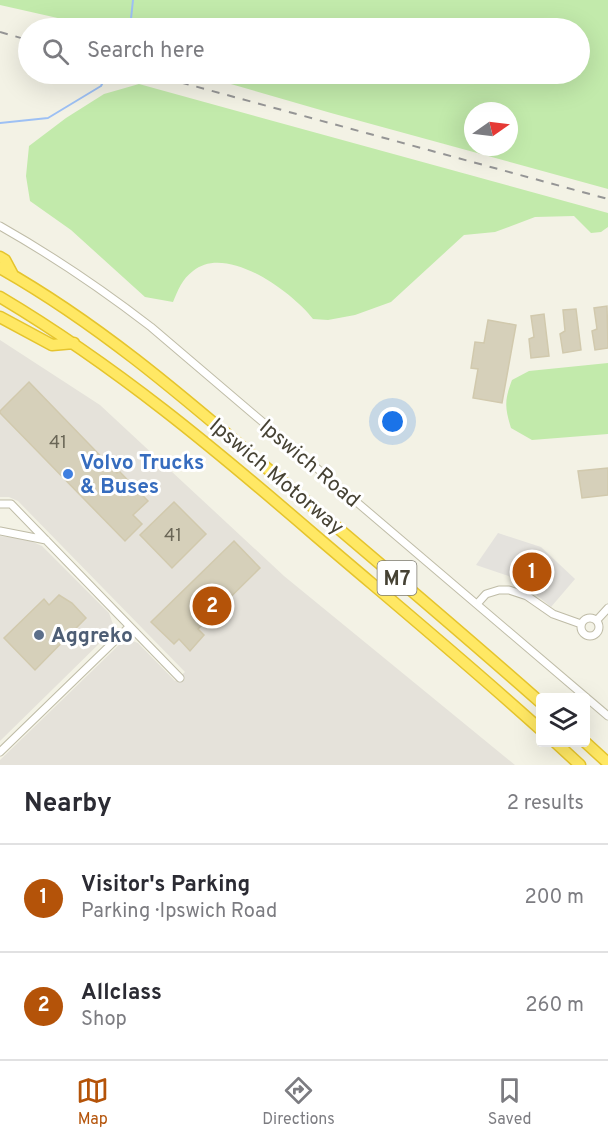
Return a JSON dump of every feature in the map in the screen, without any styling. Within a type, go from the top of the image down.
[{"type":"highway","points":[[0,257],[5,260],[13,275]]},
{"type":"highway","name":"Ipswich Motorway","points":[[0,268],[88,324],[160,378],[424,600],[536,698]]},
{"type":"highway","name":"Ipswich Motorway","points":[[0,297],[74,343],[182,423],[463,660],[536,725]]},
{"type":"highway","points":[[0,317],[52,345],[74,343]]},
{"type":"highway","points":[[560,747],[580,765]]},
{"type":"highway","points":[[590,747],[608,763]]},
{"type":"street","name":"Ipswich Road","points":[[0,226],[49,254],[151,327],[608,716]]},
{"type":"street","points":[[0,504],[11,504],[180,678]]},
{"type":"street","points":[[0,531],[46,540]]},
{"type":"street","points":[[477,604],[486,594],[509,590],[527,596],[553,614],[581,624]]},
{"type":"street","points":[[597,620],[608,608]]},
{"type":"street","points":[[581,624],[588,617],[597,620]]},
{"type":"street","points":[[581,624],[584,634],[593,636],[599,630],[597,620]]},
{"type":"street","points":[[0,752],[129,627]]},
{"type":"shaded area","points":[[0,340],[100,405],[284,576],[515,765],[0,765],[0,760],[122,642],[130,640],[138,643],[175,681],[185,672],[18,501],[9,497],[0,497]]},
{"type":"shaded area","points":[[498,533],[541,547],[575,579],[551,607],[517,579],[476,565]]},
{"type":"shaded area","points":[[0,536],[26,539],[42,546],[109,613],[113,624],[110,633],[0,741]]},
{"type":"green space","points":[[0,0],[608,0],[608,189],[488,156],[518,156],[518,102],[464,102],[464,149],[231,84],[590,84],[590,18],[58,18],[0,5]]},
{"type":"green space","points":[[139,84],[608,213],[608,227],[601,232],[591,233],[574,216],[535,217],[495,232],[464,235],[391,302],[355,315],[328,320],[313,319],[290,296],[258,274],[223,263],[207,264],[189,274],[173,302],[145,297],[71,230],[30,201],[26,176],[29,146],[66,118],[104,94]]},
{"type":"green space","points":[[608,363],[608,434],[532,440],[511,428],[506,404],[512,380],[529,371]]},
{"type":"building","points":[[607,306],[608,348],[595,350],[592,331],[597,329],[594,308]]},
{"type":"building","points":[[576,309],[581,350],[563,353],[560,334],[565,331],[563,310]]},
{"type":"building","points":[[544,314],[549,356],[531,358],[529,339],[534,337],[531,316]]},
{"type":"building","points":[[488,320],[516,325],[502,403],[473,398],[478,369],[471,368],[475,342],[484,343]]},
{"type":"building","points":[[29,382],[117,473],[119,471],[148,501],[133,515],[142,524],[125,541],[0,413]]},
{"type":"building","points":[[608,468],[608,495],[582,498],[578,471]]},
{"type":"building","points":[[174,502],[206,534],[172,568],[140,535]]},
{"type":"building","points":[[234,541],[260,568],[198,629],[204,635],[190,651],[179,639],[174,644],[151,622]]},
{"type":"building","name":"Aggreko","points":[[59,595],[72,603],[86,618],[35,670],[4,638],[44,599],[49,605]]},
{"type":"waterway","points":[[131,18],[133,0]]},
{"type":"waterway","points":[[0,123],[48,118],[102,84]]},
{"type":"railway","points":[[0,32],[18,37]]},
{"type":"railway","points":[[187,84],[608,199]]},
{"type":"place","name":"Volvo Trucks & Buses","points":[[68,474]]},
{"type":"place","name":"Visitor's Parking","points":[[532,572]]},
{"type":"place","name":"Allclass","points":[[212,606]]},
{"type":"place","name":"Aggreko","points":[[39,635]]}]
